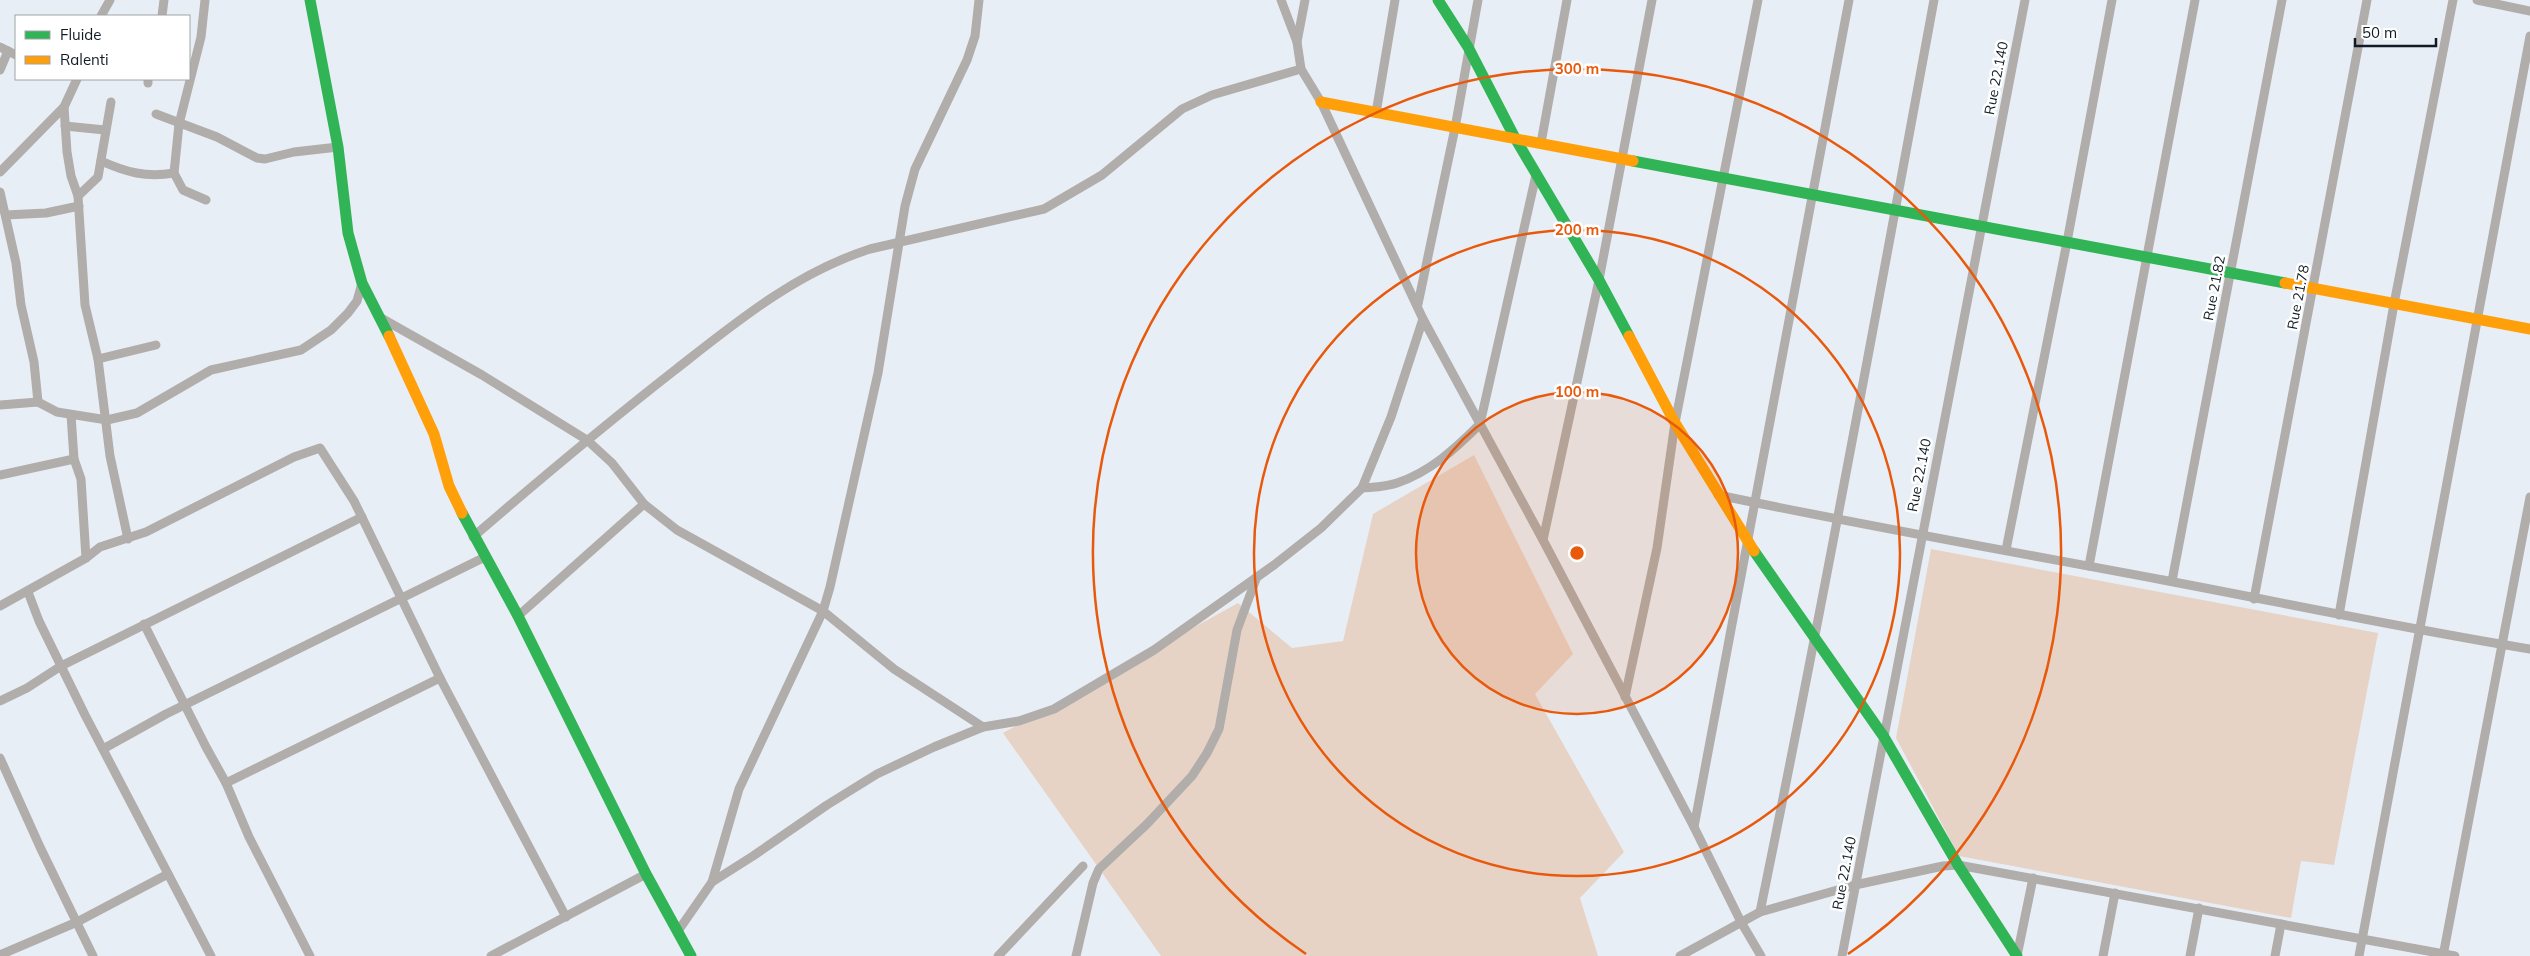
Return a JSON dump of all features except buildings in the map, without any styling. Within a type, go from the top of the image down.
[{"type":"street","points":[[102,15],[110,0]]},
{"type":"street","points":[[162,15],[164,0]]},
{"type":"street","points":[[205,0],[201,37],[179,124],[174,173],[183,190],[206,200]]},
{"type":"street","points":[[310,0],[338,147],[348,233],[362,283],[381,318],[434,434],[449,486],[473,537],[518,616],[646,874],[678,931],[687,955]]},
{"type":"street","points":[[678,931],[712,882],[739,789],[823,611],[857,477],[878,373],[901,241],[905,206],[915,169],[967,60],[975,36],[979,0]]},
{"type":"street","points":[[1281,0],[1297,42],[1301,69],[1321,102],[1423,318],[1543,540],[1694,827],[1741,922],[1761,956]]},
{"type":"street","points":[[1297,42],[1305,0]]},
{"type":"street","points":[[1376,114],[1395,0]]},
{"type":"street","points":[[1438,0],[1468,47],[1515,138],[1599,280],[1675,423],[1718,495],[1815,642],[1884,737],[1958,865],[2017,956]]},
{"type":"street","points":[[1418,304],[1455,128],[1468,47],[1478,0]]},
{"type":"street","points":[[1540,143],[1566,0]]},
{"type":"street","points":[[1543,540],[1599,280],[1652,0]]},
{"type":"street","points":[[1625,697],[1660,530],[1675,423],[1725,178],[1758,0]]},
{"type":"street","points":[[1694,827],[1849,0]]},
{"type":"street","points":[[1760,912],[1815,642],[1836,520],[1934,0]]},
{"type":"street","name":"Rue 22.140","points":[[1842,956],[1921,535],[1983,226],[2025,0]]},
{"type":"street","points":[[2006,550],[2067,242],[2112,0]]},
{"type":"street","points":[[2089,566],[2195,0]]},
{"type":"street","name":"Rue 21.82","points":[[2172,581],[2282,0]]},
{"type":"street","name":"Rue 21.78","points":[[2254,599],[2367,0]]},
{"type":"street","points":[[2339,615],[2394,304],[2452,0]]},
{"type":"street","points":[[2477,0],[2530,12]]},
{"type":"street","points":[[2360,956],[2530,36]]},
{"type":"street","points":[[0,70],[8,51]]},
{"type":"street","points":[[473,537],[587,440],[743,316],[812,272],[845,257],[901,241],[1044,209],[1070,196],[1102,175],[1182,109],[1212,96],[1301,69]]},
{"type":"street","points":[[0,172],[64,107],[77,80]]},
{"type":"street","points":[[78,196],[98,178],[111,102]]},
{"type":"street","points":[[1321,102],[1376,114],[1515,138],[2530,329]]},
{"type":"street","points":[[64,107],[68,160],[78,196],[86,305],[98,359],[110,456],[128,539]]},
{"type":"street","points":[[156,114],[209,134],[257,158],[266,159],[294,152],[338,147]]},
{"type":"street","points":[[65,126],[105,130]]},
{"type":"street","points":[[101,161],[125,172],[139,174],[174,173]]},
{"type":"street","points":[[1362,488],[1395,484],[1424,471],[1454,450],[1480,424],[1536,175]]},
{"type":"street","points":[[0,192],[16,263],[22,316],[34,362],[38,402]]},
{"type":"street","points":[[6,215],[46,213],[79,206]]},
{"type":"street","points":[[0,405],[38,402],[46,408],[71,415],[107,420],[137,413],[212,370],[300,350],[331,330],[348,313],[358,301],[362,283]]},
{"type":"street","points":[[381,318],[482,375],[587,440],[612,463],[644,504],[677,530],[823,611],[894,669],[983,727]]},
{"type":"street","points":[[712,882],[877,774],[934,747],[983,727],[1019,722],[1054,709],[1154,650],[1218,603],[1256,579],[1321,528],[1362,488],[1391,417],[1423,318]]},
{"type":"street","points":[[98,359],[156,345]]},
{"type":"street","points":[[71,415],[74,458],[81,479],[86,558]]},
{"type":"street","points":[[0,606],[86,558],[100,547],[128,539],[169,521],[294,457],[320,448],[347,488],[440,678],[566,917]]},
{"type":"street","points":[[0,475],[74,458]]},
{"type":"street","points":[[1718,495],[1836,520],[2172,581],[2420,631],[2530,649]]},
{"type":"street","points":[[2443,955],[2500,644],[2530,497]]},
{"type":"street","points":[[518,616],[644,504]]},
{"type":"street","points":[[0,702],[27,688],[61,666],[362,517]]},
{"type":"street","points":[[102,749],[485,557]]},
{"type":"street","points":[[1076,956],[1093,883],[1099,869],[1192,776],[1208,753],[1219,729],[1237,630],[1256,579]]},
{"type":"street","points":[[28,592],[61,666],[102,749],[211,956]]},
{"type":"street","points":[[144,624],[226,783],[249,837],[310,956]]},
{"type":"street","points":[[226,783],[440,678]]},
{"type":"street","points":[[0,758],[33,833],[93,956]]},
{"type":"street","points":[[1680,956],[1760,912],[1855,885],[1943,866],[1958,865],[2455,956]]},
{"type":"street","points":[[998,956],[1083,866]]},
{"type":"street","points":[[0,955],[77,922],[168,874]]},
{"type":"street","points":[[491,956],[646,874]]},
{"type":"street","points":[[2017,956],[2033,878]]},
{"type":"street","points":[[2103,956],[2115,893]]},
{"type":"street","points":[[2190,956],[2199,908]]},
{"type":"street","points":[[2275,956],[2281,924]]},
{"type":"shaded area","points":[[1474,455],[1573,654],[1535,694],[1624,852],[1580,898],[1598,956],[1161,956],[1003,733],[1238,603],[1292,648],[1343,641],[1373,514]]},
{"type":"shaded area","points":[[1931,549],[2378,633],[2334,865],[2301,861],[2291,918],[1959,856],[1896,738]]},
{"type":"traffic: fast","points":[[310,0],[338,147],[348,233],[362,283],[389,336]]},
{"type":"traffic: fast","points":[[1438,0],[1468,47],[1515,138],[1599,280],[1629,336]]},
{"type":"traffic: fast","points":[[1633,161],[2285,283]]},
{"type":"traffic: fast","points":[[462,513],[518,616],[646,874],[691,956]]},
{"type":"traffic: fast","points":[[1754,551],[1884,737],[1958,865],[2017,956]]},
{"type":"traffic: slow","points":[[1321,102],[1633,161]]},
{"type":"traffic: slow","points":[[2285,283],[2530,329]]},
{"type":"traffic: slow","points":[[389,336],[434,434],[449,486],[462,513]]},
{"type":"traffic: slow","points":[[1629,336],[1675,423],[1754,551]]}]
